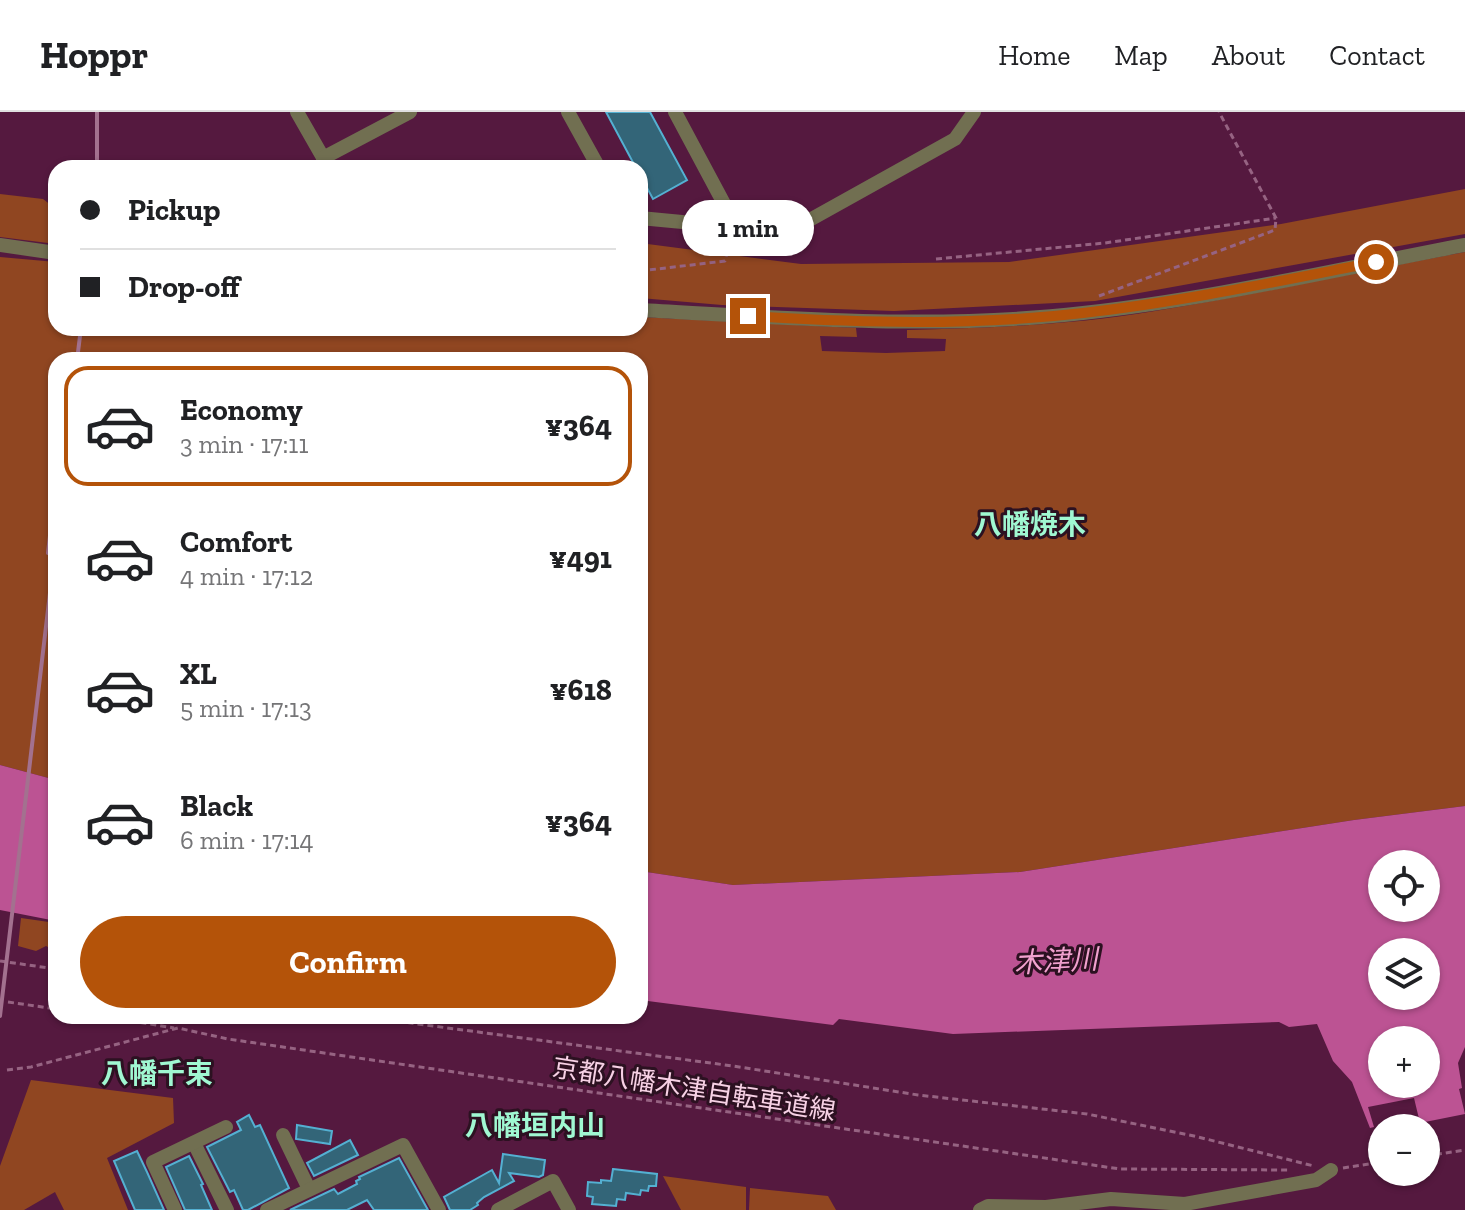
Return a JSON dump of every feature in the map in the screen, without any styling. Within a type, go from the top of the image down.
[{"type":"street","points":[[297,112],[324,160]]},
{"type":"street","points":[[331,160],[410,112]]},
{"type":"street","points":[[568,112],[595,160]]},
{"type":"street","points":[[675,112],[737,228]]},
{"type":"street","points":[[648,219],[788,232],[955,139],[974,112]]},
{"type":"street","points":[[0,245],[48,252]]},
{"type":"street","points":[[648,310],[803,319],[975,321],[1070,314],[1199,296],[1465,245]]},
{"type":"street","points":[[175,1210],[153,1162],[226,1127]]},
{"type":"street","points":[[283,1135],[309,1189]]},
{"type":"street","points":[[194,1143],[227,1210]]},
{"type":"street","points":[[267,1210],[403,1145],[439,1210]]},
{"type":"street","points":[[980,1210],[988,1206],[1046,1207],[1111,1199],[1185,1204],[1316,1180],[1331,1170]]},
{"type":"street","points":[[498,1210],[553,1181],[569,1210]]},
{"type":"path","points":[[1087,300],[1275,230],[1276,218],[1219,112]]},
{"type":"path","points":[[936,259],[1105,243],[1276,218]]},
{"type":"path","points":[[648,270],[725,261],[727,253],[720,241],[765,249],[764,254],[727,253]]},
{"type":"path","points":[[0,961],[48,968]]},
{"type":"path","points":[[8,1002],[48,1008]]},
{"type":"path","points":[[152,1024],[178,1028]]},
{"type":"path","points":[[418,1024],[733,1066],[918,1095],[1087,1114],[1194,1136],[1331,1170]]},
{"type":"path","name":"京都八幡木津自転車道線","points":[[7,1070],[31,1067],[178,1028],[228,1039],[1120,1169],[1331,1170],[1368,1164]]},
{"type":"path","points":[[1440,1154],[1465,1150]]},
{"type":"shaded area","points":[[1465,189],[1465,234],[1095,301],[894,311],[722,305],[648,299],[648,244],[801,264],[1009,262],[1281,224]]},
{"type":"shaded area","points":[[0,194],[43,199],[48,203],[48,243],[0,237]]},
{"type":"shaded area","points":[[1465,252],[1465,806],[1354,820],[1020,872],[733,885],[648,872],[648,352],[48,352],[48,778],[0,765],[0,257],[48,261],[48,336],[648,336],[648,317],[856,328],[857,337],[820,336],[822,351],[886,353],[945,351],[946,339],[907,338],[907,330],[1093,320],[1233,297]]},
{"type":"shaded area","points":[[21,918],[48,922],[48,947],[36,951],[18,946]]},
{"type":"shaded area","points":[[31,1080],[173,1098],[174,1123],[107,1158],[128,1210],[64,1210],[55,1192],[24,1210],[0,1210],[0,1166]]},
{"type":"shaded area","points":[[663,1176],[746,1187],[746,1210],[681,1210]]},
{"type":"shaded area","points":[[750,1188],[828,1196],[836,1210],[749,1210]]},
{"type":"water","points":[[0,765],[48,778],[48,919],[0,910]]},
{"type":"water","name":"木津川","points":[[1465,806],[1465,1047],[1458,1063],[1462,1088],[1459,1089],[1465,1114],[1440,1119],[1440,1114],[1418,1114],[1414,1098],[1368,1107],[1368,1123],[1352,1082],[1333,1061],[1317,1024],[1289,1027],[1279,1022],[953,1034],[839,1019],[833,1025],[648,1001],[648,872],[733,885],[1020,872],[1354,820]]},
{"type":"building","points":[[606,112],[650,112],[687,180],[653,199],[648,190],[648,160],[632,160]]},
{"type":"building","points":[[249,1115],[255,1127],[260,1125],[289,1188],[243,1210],[207,1147],[241,1130],[237,1122]]},
{"type":"building","points":[[297,1125],[332,1131],[330,1144],[296,1139]]},
{"type":"building","points":[[350,1140],[358,1155],[314,1176],[307,1163]]},
{"type":"building","points":[[137,1151],[164,1210],[135,1210],[114,1161]]},
{"type":"building","points":[[503,1154],[545,1160],[543,1175],[509,1173],[514,1181],[484,1197],[478,1205],[470,1210],[450,1210],[444,1197],[492,1170],[499,1183]]},
{"type":"building","points":[[189,1156],[212,1210],[185,1210],[166,1167]]},
{"type":"building","points":[[399,1158],[428,1210],[374,1210],[367,1200],[347,1210],[290,1210],[334,1189],[338,1194],[357,1184],[359,1177]]},
{"type":"building","points":[[613,1169],[657,1174],[656,1186],[649,1186],[648,1191],[641,1190],[640,1195],[626,1193],[625,1200],[617,1199],[616,1206],[592,1204],[593,1197],[587,1196],[588,1182],[611,1181]]},
{"type":"railway","points":[[97,112],[97,160]]},
{"type":"railway","points":[[78,352],[80,336]]},
{"type":"railway","points":[[0,1016],[48,610]]},
{"type":"district","name":"八幡焼木","points":[[1030,524]]},
{"type":"district","name":"八幡千束","points":[[157,1073]]},
{"type":"district","name":"八幡垣内山","points":[[535,1125]]},
{"type":"route","points":[[748,316],[975,321],[1082,313],[1199,296],[1376,262]]}]
